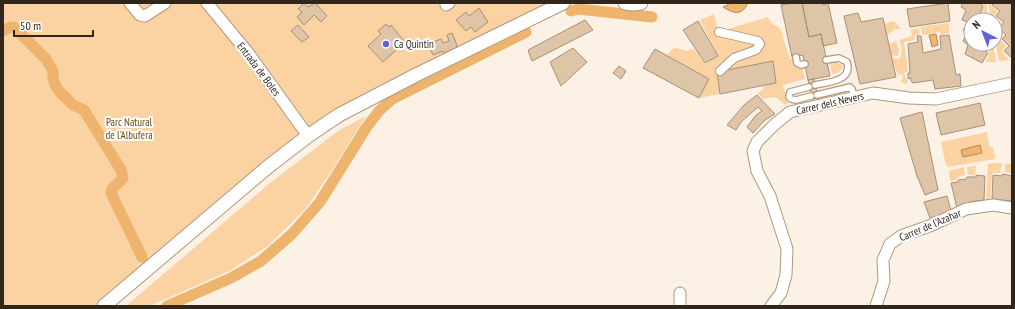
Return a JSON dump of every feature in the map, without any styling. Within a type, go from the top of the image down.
[{"type":"street","points":[[130,3],[140,15],[146,16],[165,3]]},
{"type":"street","name":"Entrada de Boles","points":[[207,3],[249,54],[308,136]]},
{"type":"street","points":[[625,3],[641,3]]},
{"type":"street","points":[[104,306],[269,166],[308,136],[339,115],[563,4]]},
{"type":"street","points":[[719,32],[758,41],[760,44],[756,50],[734,58],[720,72]]},
{"type":"street","name":"Carrer dels Nevers","points":[[771,306],[781,292],[786,275],[787,249],[770,196],[757,171],[753,151],[757,142],[774,125],[790,112],[873,93],[909,98],[936,98],[1012,83]]},
{"type":"street","name":"Carrer de l'Azahar","points":[[876,306],[884,281],[883,260],[888,247],[901,236],[932,225],[966,210],[993,205],[1012,208]]},
{"type":"street","points":[[680,293],[680,306]]},
{"type":"lane","points":[[796,57],[797,63],[800,65],[805,64]]},
{"type":"lane","points":[[826,60],[839,58],[844,59],[848,66],[846,75],[839,79],[790,92],[789,97],[796,100],[850,87],[854,97]]},
{"type":"green space","name":"Parc Natural de l'Albufera","points":[[3,3],[567,3],[385,96],[314,140],[262,181],[115,306],[3,306]]},
{"type":"green space","points":[[982,3],[986,3],[988,12],[982,12],[984,6]]},
{"type":"green space","points":[[988,3],[993,3],[991,5],[998,12],[990,12]]},
{"type":"green space","points":[[714,14],[718,32],[768,17],[772,24],[780,28],[790,59],[800,56],[805,79],[783,85],[788,104],[786,105],[775,97],[763,99],[758,94],[763,90],[764,86],[776,83],[773,61],[717,72],[720,94],[699,98],[709,79],[667,55],[672,49],[677,48],[686,51],[694,49],[705,64],[718,56],[700,20]]},
{"type":"green space","points":[[894,21],[901,29],[895,29],[887,35],[884,24]]},
{"type":"green space","points":[[949,23],[949,33],[940,35],[940,32],[923,35],[920,27]]},
{"type":"green space","points":[[919,28],[920,34],[914,36],[915,40],[904,42],[908,71],[904,73],[908,82],[906,84],[902,83],[902,74],[898,75],[892,58],[900,59],[902,49],[899,40],[912,36],[911,30]]},
{"type":"green space","points":[[896,41],[899,51],[898,56],[891,55],[889,44]]},
{"type":"green space","points":[[1003,42],[1006,46],[1003,50]]},
{"type":"green space","points":[[990,52],[994,52],[996,62],[986,62]]},
{"type":"green space","points":[[997,52],[1002,52],[1009,60],[999,61]]},
{"type":"green space","points":[[833,62],[842,65],[843,68],[837,73],[832,74],[830,63]]},
{"type":"green space","points":[[366,116],[306,208],[268,246],[229,271],[150,306],[126,306],[270,183],[338,131]]},
{"type":"green space","points":[[987,132],[989,147],[993,147],[995,159],[947,167],[941,142]]},
{"type":"green space","points":[[1002,163],[1000,173],[992,173],[990,199],[986,200],[988,164]]},
{"type":"green space","points":[[1005,164],[1012,164],[1011,173],[1005,172]]},
{"type":"green space","points":[[976,166],[975,175],[968,175],[967,167]]},
{"type":"green space","points":[[964,167],[965,175],[958,177],[956,180],[950,181],[949,171]]},
{"type":"shaded area","points":[[731,3],[748,3],[740,12],[733,12],[723,7]]},
{"type":"shaded area","points":[[936,34],[938,45],[932,47],[929,35]]},
{"type":"shaded area","points":[[980,145],[982,153],[963,157],[961,150]]},
{"type":"building","points":[[304,3],[308,7],[315,3],[327,16],[321,22],[314,15],[304,25],[297,17],[302,12],[298,9]]},
{"type":"building","points":[[802,3],[809,37],[821,34],[830,76],[808,80],[803,55],[792,57],[781,5]]},
{"type":"building","points":[[802,3],[823,3],[823,5],[828,3],[837,43],[823,46],[821,34],[809,37]]},
{"type":"building","points":[[948,3],[950,21],[910,27],[907,9]]},
{"type":"building","points":[[963,3],[979,3],[983,6],[981,12],[965,12],[966,10],[961,7]]},
{"type":"building","points":[[994,3],[1012,3],[1012,58],[1004,51],[1009,46],[1003,40],[1006,35],[1003,32],[1003,12],[999,12],[1000,11],[992,5]]},
{"type":"building","points":[[479,8],[488,22],[475,32],[471,27],[466,31],[456,20],[466,12],[469,16]]},
{"type":"building","points":[[858,13],[861,22],[883,18],[896,77],[860,84],[844,16]]},
{"type":"building","points":[[585,20],[593,30],[532,61],[528,50]]},
{"type":"building","points":[[698,21],[718,56],[705,63],[683,30]]},
{"type":"building","name":"Ca Quintin","points":[[386,24],[389,27],[391,25],[405,42],[383,62],[368,46],[381,34],[378,31]]},
{"type":"building","points":[[298,25],[309,37],[302,42],[291,31]]},
{"type":"building","points":[[452,33],[457,45],[456,48],[444,53],[443,51],[433,55],[428,44],[441,39],[443,43],[449,41],[447,35]]},
{"type":"building","points":[[949,35],[956,75],[960,74],[961,86],[935,89],[933,80],[913,83],[911,78],[908,79],[908,73],[910,73],[908,44],[918,42],[917,36],[921,36],[923,53],[941,49],[940,36]]},
{"type":"building","points":[[573,48],[587,62],[561,86],[550,62]]},
{"type":"building","points":[[655,49],[709,79],[699,98],[643,68]]},
{"type":"building","points":[[966,52],[988,53],[982,63],[965,54]]},
{"type":"building","points":[[773,61],[776,83],[720,94],[717,72]]},
{"type":"building","points":[[619,66],[626,71],[621,79],[613,73]]},
{"type":"building","points":[[814,79],[818,98],[812,99],[808,80]]},
{"type":"building","points":[[757,95],[775,114],[765,120],[753,133],[747,127],[756,115],[762,111],[758,107],[741,122],[736,130],[727,125],[744,105]]},
{"type":"building","points":[[980,103],[985,125],[941,135],[936,113]]},
{"type":"building","points":[[922,112],[938,190],[925,195],[917,176],[900,118]]},
{"type":"building","points":[[1003,174],[1012,176],[1012,201],[992,199],[993,175],[1002,176]]},
{"type":"building","points":[[976,175],[985,176],[984,200],[970,202],[957,208],[951,183],[966,179],[967,177],[976,177]]},
{"type":"building","points":[[947,196],[951,211],[930,218],[924,202]]},
{"type":"waterway","points":[[571,11],[578,9],[652,17]]},
{"type":"waterway","points":[[3,31],[10,27],[14,27],[46,59],[53,71],[55,85],[59,91],[73,105],[84,110],[121,170],[123,178],[112,189],[111,193],[142,257]]},
{"type":"waterway","points":[[167,306],[231,278],[261,261],[292,234],[320,202],[366,128],[379,111],[392,99],[526,32]]},
{"type":"place","name":"Ca Quintin","points":[[386,44]]}]
